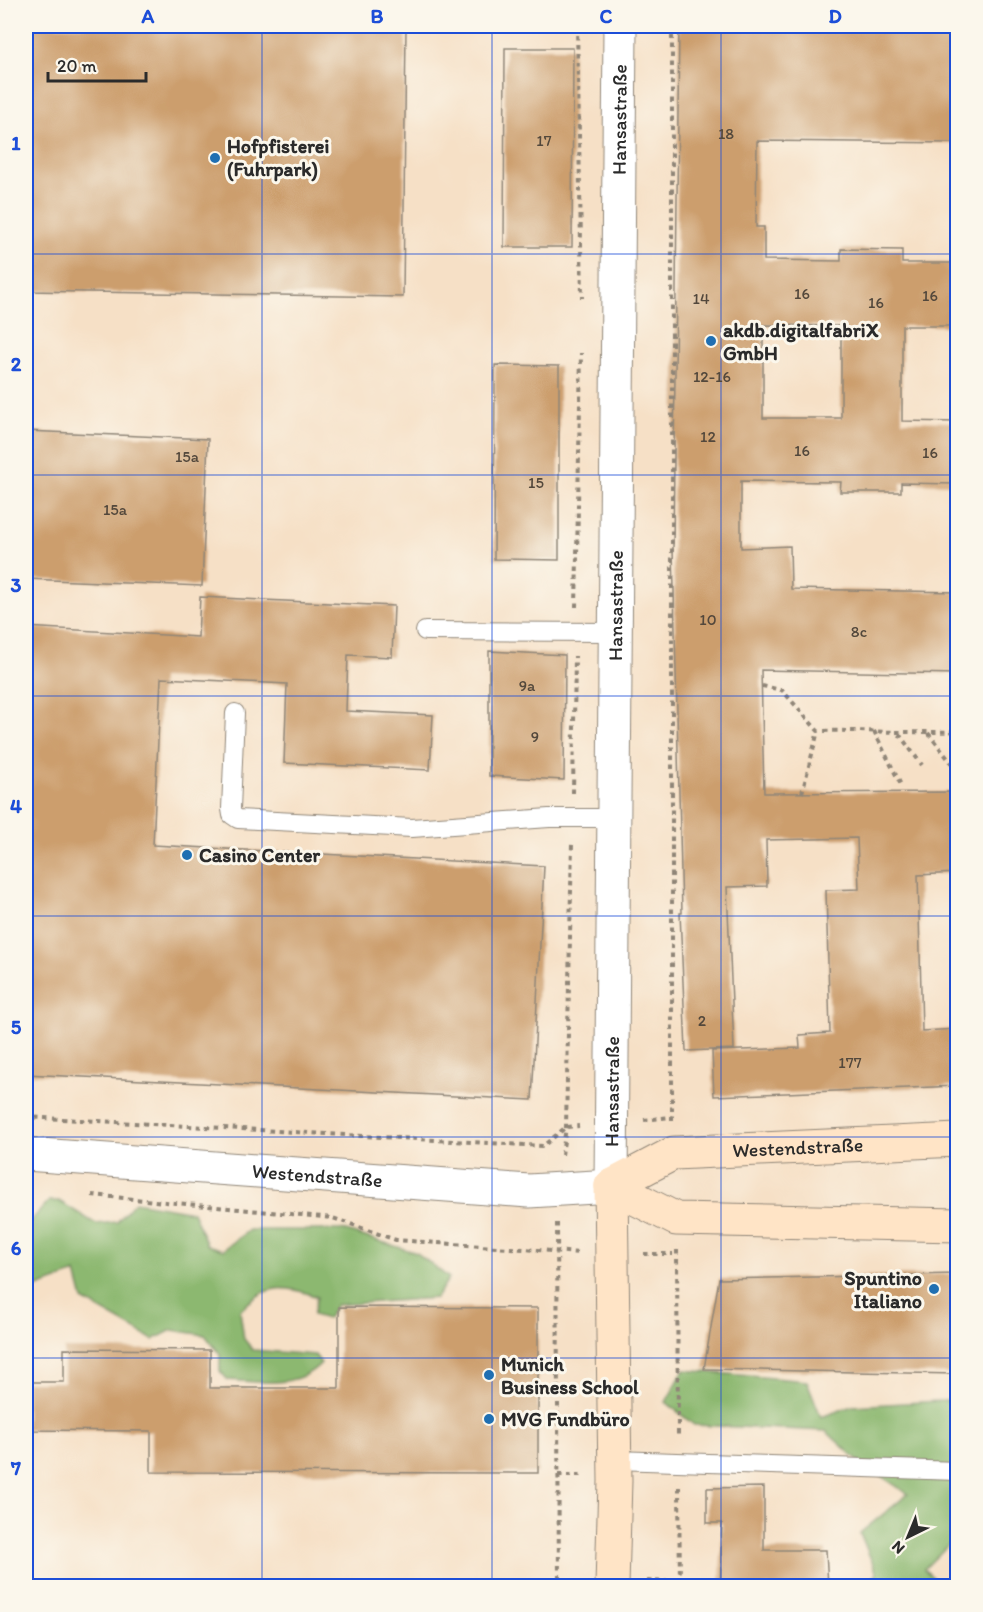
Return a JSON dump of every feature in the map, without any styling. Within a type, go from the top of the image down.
[{"type":"main road","name":"Westendstraße","points":[[611,1186],[674,1153],[957,1140]]},
{"type":"main road","points":[[612,1587],[615,1460],[611,1186],[676,1219],[809,1224],[957,1225]]},
{"type":"street","name":"Hansastraße","points":[[611,1186],[620,26]]},
{"type":"street","name":"Westendstraße","points":[[26,1155],[530,1191],[611,1186]]},
{"type":"lane","points":[[425,631],[616,632]]},
{"type":"lane","points":[[235,713],[231,810],[238,819],[412,828],[572,817],[614,818]]},
{"type":"lane","points":[[615,1460],[957,1471]]},
{"type":"path","points":[[577,26],[582,303]]},
{"type":"path","points":[[672,26],[674,689],[672,1117],[674,1153]]},
{"type":"path","points":[[26,1117],[543,1146],[566,1127],[582,350]]},
{"type":"path","points":[[762,686],[782,690],[818,731],[874,730],[899,734],[957,731]]},
{"type":"path","points":[[874,730],[901,785]]},
{"type":"path","points":[[802,793],[818,731]]},
{"type":"path","points":[[928,733],[953,765]]},
{"type":"path","points":[[899,734],[922,765]]},
{"type":"path","points":[[85,1194],[333,1218],[396,1240],[556,1253],[559,1587]]},
{"type":"path","points":[[646,1581],[680,1584],[678,1254]]},
{"type":"path","points":[[558,1475],[582,1475]]},
{"type":"green space","points":[[49,1201],[59,1201],[96,1224],[117,1222],[135,1202],[193,1212],[207,1245],[223,1250],[249,1230],[343,1230],[417,1253],[449,1278],[436,1298],[336,1305],[327,1319],[313,1315],[317,1297],[295,1290],[267,1291],[249,1302],[240,1311],[244,1339],[253,1350],[315,1355],[321,1363],[301,1377],[289,1380],[265,1382],[228,1380],[220,1371],[220,1354],[205,1335],[172,1330],[153,1340],[83,1300],[76,1273],[30,1290],[26,1288],[26,1226]]},
{"type":"green space","points":[[684,1370],[807,1381],[821,1417],[852,1406],[957,1400],[957,1536],[924,1569],[941,1585],[957,1575],[957,1586],[859,1586],[877,1574],[860,1533],[908,1494],[857,1460],[826,1431],[694,1425],[666,1402]]},
{"type":"building","name":"Hofpfisterei (Fuhrpark)","points":[[26,26],[406,26],[403,297],[26,291]]},
{"type":"building","points":[[679,26],[957,26],[957,143],[757,141],[756,227],[764,227],[764,260],[841,261],[841,249],[902,250],[902,263],[957,263],[957,326],[902,326],[902,421],[957,422],[957,484],[901,483],[901,492],[840,492],[841,482],[741,481],[741,548],[790,546],[791,589],[957,592],[957,674],[761,670],[764,793],[957,792],[957,873],[918,875],[922,1031],[957,1029],[957,1086],[714,1096],[712,1051],[800,1048],[799,1035],[830,1033],[826,890],[859,889],[857,838],[766,840],[767,886],[727,887],[734,1049],[686,1051],[680,913],[682,913],[673,549]],"holes":[[[763,325],[841,326],[841,418],[763,418]]]},
{"type":"building","points":[[505,48],[573,48],[572,247],[504,247]]},
{"type":"building","points":[[495,365],[559,366],[559,560],[494,559]]},
{"type":"building","points":[[26,431],[208,439],[202,586],[26,579]]},
{"type":"building","name":"Casino Center","points":[[200,597],[394,606],[392,657],[348,655],[346,711],[433,715],[430,770],[284,763],[287,684],[161,678],[153,845],[544,866],[532,1100],[26,1074],[26,627],[198,637]]},
{"type":"building","points":[[489,651],[565,655],[564,780],[489,776]]},
{"type":"building","points":[[956,1274],[957,1374],[704,1369],[719,1279]]},
{"type":"building","points":[[339,1307],[538,1308],[538,1473],[151,1472],[151,1431],[26,1430],[26,1382],[64,1382],[64,1349],[210,1350],[210,1388],[339,1388]]},
{"type":"building","points":[[764,1487],[764,1550],[826,1550],[828,1587],[720,1587],[722,1523],[707,1523],[707,1488]]},
{"type":"place","name":"Hofpfisterei (Fuhrpark)","points":[[215,158]]},
{"type":"place","name":"akdb.digitalfabriX GmbH","points":[[711,341]]},
{"type":"place","name":"Casino Center","points":[[187,855]]},
{"type":"place","name":"Spuntino Italiano","points":[[934,1289]]},
{"type":"place","name":"Munich Business School","points":[[489,1375]]},
{"type":"place","name":"MVG Fundbüro","points":[[489,1419]]}]
